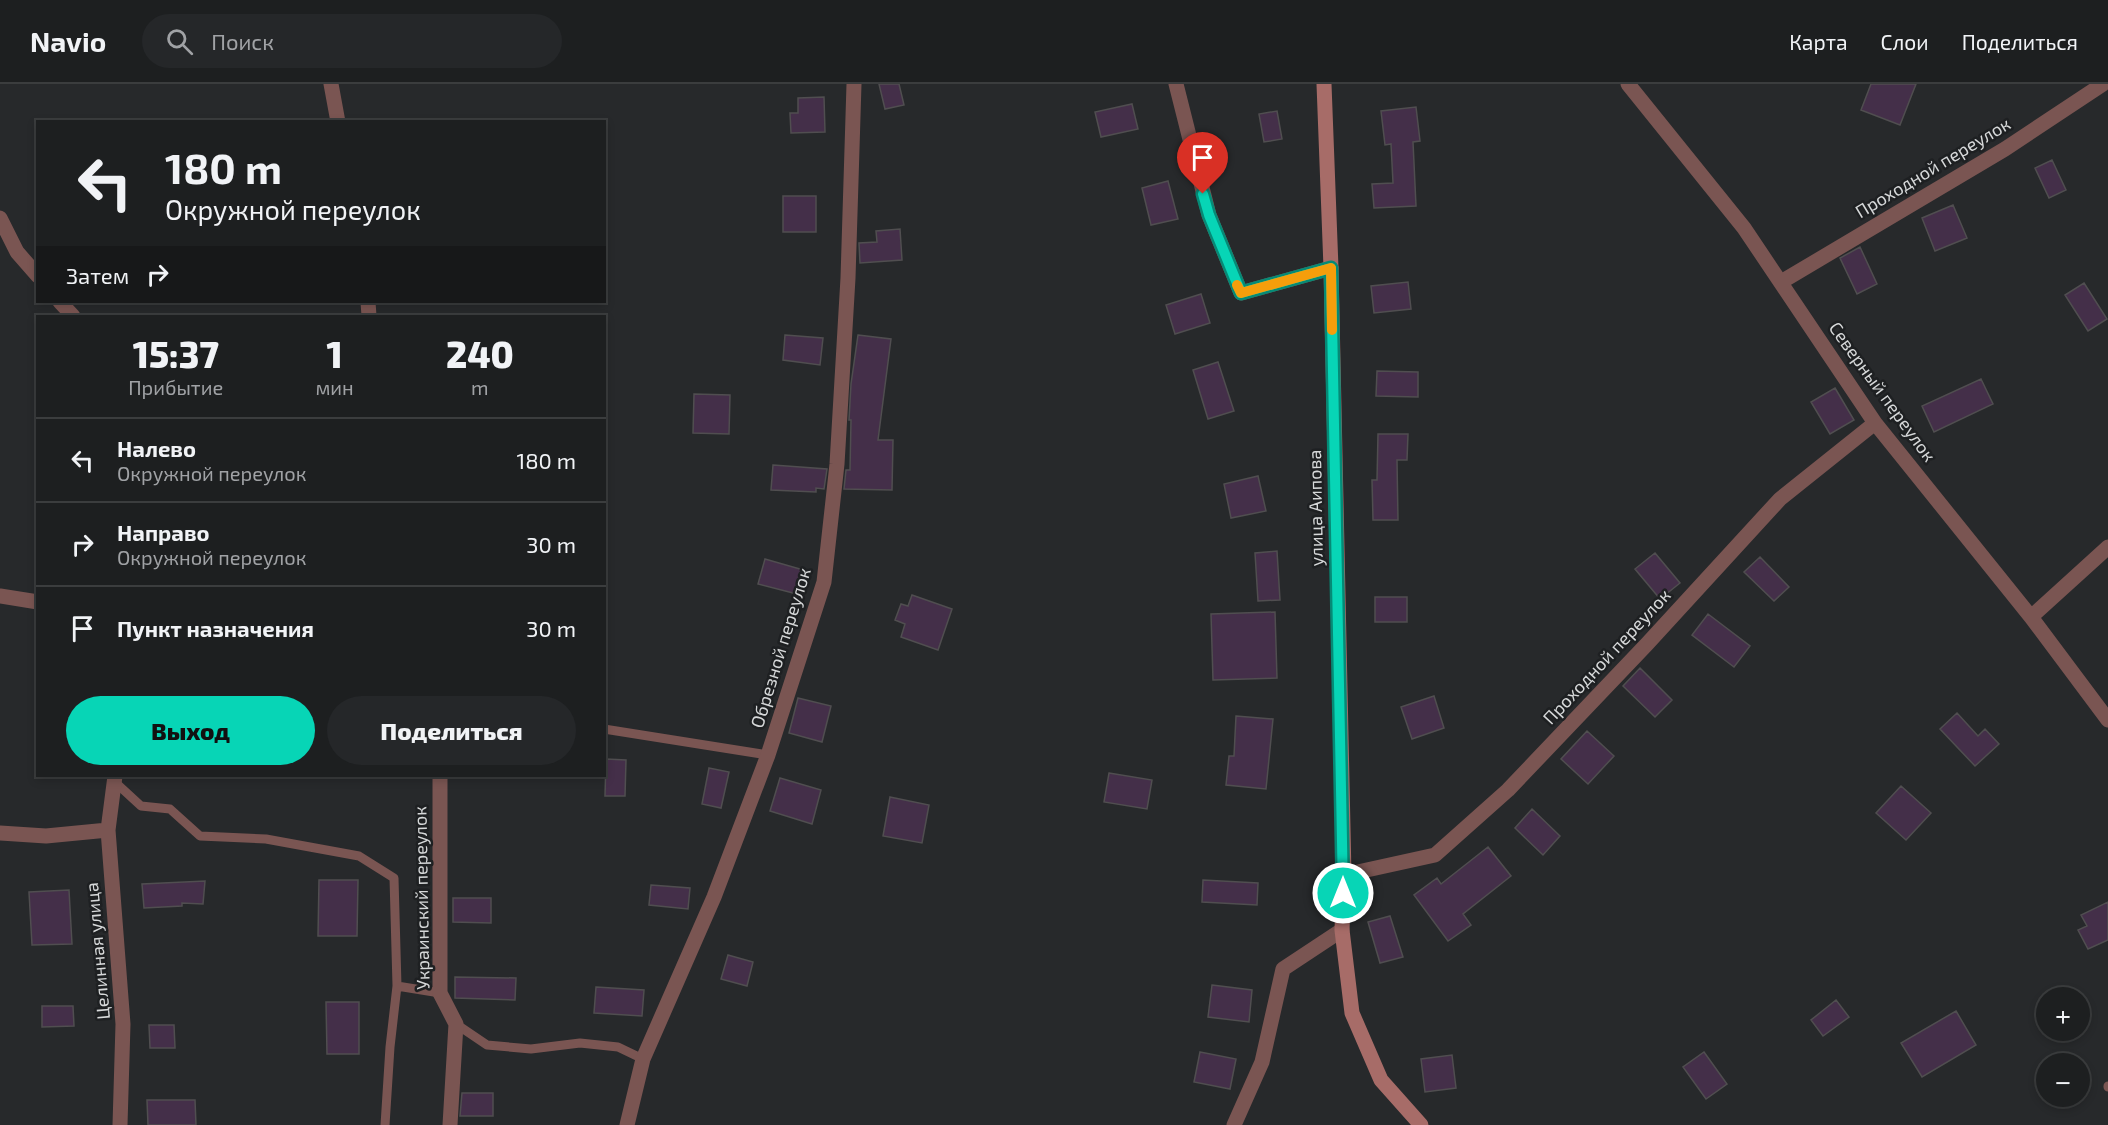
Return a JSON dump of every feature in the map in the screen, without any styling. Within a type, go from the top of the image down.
[{"type":"street","points":[[331,84],[338,120]]},
{"type":"street","name":"Обрезной переулок","points":[[627,1125],[643,1059],[714,897],[768,755],[824,582],[840,429],[848,278],[854,84]]},
{"type":"street","points":[[1176,84],[1209,215],[1241,293],[1331,268]]},
{"type":"street","name":"улица Аипова","points":[[1324,84],[1331,268],[1344,874],[1342,930],[1352,1013],[1381,1080],[1421,1125]]},
{"type":"street","name":"Северный переулок","points":[[1628,84],[1744,228],[1875,423],[2031,617],[2108,720]]},
{"type":"street","name":"Проходной переулок","points":[[1781,282],[2005,149],[2103,84]]},
{"type":"street","points":[[0,218],[17,252],[36,274]]},
{"type":"street","points":[[61,303],[72,315]]},
{"type":"street","name":"Проходной переулок","points":[[1344,874],[1436,855],[1508,790],[1647,644],[1780,499],[1875,423]]},
{"type":"street","points":[[2031,617],[2108,547]]},
{"type":"street","points":[[0,596],[36,602]]},
{"type":"street","name":"Украинский переулок","points":[[440,777],[440,993],[456,1024]]},
{"type":"street","name":"Целинная улица","points":[[116,779],[108,830],[123,1024],[120,1125]]},
{"type":"street","points":[[0,833],[46,836],[108,830]]},
{"type":"street","points":[[1234,1125],[1262,1062],[1283,969],[1342,930]]},
{"type":"street","points":[[450,1125],[456,1024]]},
{"type":"lane","points":[[606,729],[768,755]]},
{"type":"lane","points":[[116,779],[141,806],[170,809],[200,836],[266,839],[359,856],[394,878],[397,987],[385,1125]]},
{"type":"lane","points":[[397,987],[440,993]]},
{"type":"lane","points":[[456,1024],[487,1045],[531,1049],[580,1043],[618,1047],[643,1059]]},
{"type":"building","points":[[879,84],[899,84],[904,105],[885,109]]},
{"type":"building","points":[[1871,84],[1916,84],[1900,125],[1861,110]]},
{"type":"building","points":[[824,97],[825,132],[791,133],[790,113],[798,113],[798,98]]},
{"type":"building","points":[[1132,104],[1138,129],[1101,137],[1095,112]]},
{"type":"building","points":[[1416,107],[1420,141],[1413,142],[1416,206],[1374,208],[1372,184],[1393,183],[1391,144],[1385,145],[1381,111]]},
{"type":"building","points":[[1277,111],[1282,139],[1264,142],[1259,114]]},
{"type":"building","points":[[2052,160],[2066,190],[2049,198],[2035,168]]},
{"type":"building","points":[[1168,181],[1178,219],[1151,225],[1142,188]]},
{"type":"building","points":[[783,196],[816,196],[816,232],[783,232]]},
{"type":"building","points":[[1953,205],[1967,238],[1935,251],[1922,218]]},
{"type":"building","points":[[900,229],[902,260],[860,263],[859,243],[877,242],[876,231]]},
{"type":"building","points":[[1860,247],[1877,284],[1857,294],[1840,258]]},
{"type":"building","points":[[1408,282],[1411,309],[1374,313],[1371,286]]},
{"type":"building","points":[[2084,283],[2107,319],[2088,331],[2065,295]]},
{"type":"building","points":[[1201,294],[1210,323],[1175,334],[1166,305]]},
{"type":"building","points":[[785,335],[823,338],[820,365],[783,360]]},
{"type":"building","points":[[858,335],[891,339],[878,440],[893,440],[892,490],[844,489],[846,470],[850,470],[851,384]]},
{"type":"building","points":[[1218,362],[1234,411],[1208,419],[1193,370]]},
{"type":"building","points":[[1377,371],[1418,372],[1418,397],[1376,396]]},
{"type":"building","points":[[1981,379],[1993,404],[1934,432],[1922,406]]},
{"type":"building","points":[[1835,388],[1854,420],[1830,434],[1811,402]]},
{"type":"building","points":[[694,394],[730,395],[729,434],[693,433]]},
{"type":"building","points":[[1378,434],[1408,434],[1407,460],[1397,460],[1398,520],[1373,520],[1372,480],[1377,480]]},
{"type":"building","points":[[773,465],[827,469],[824,489],[816,488],[816,492],[771,490]]},
{"type":"building","points":[[1258,476],[1266,511],[1231,518],[1224,484]]},
{"type":"building","points":[[1277,551],[1280,600],[1258,601],[1255,553]]},
{"type":"building","points":[[1655,553],[1680,583],[1660,599],[1635,569]]},
{"type":"building","points":[[1760,557],[1789,587],[1774,601],[1744,572]]},
{"type":"building","points":[[765,559],[807,571],[801,595],[758,584]]},
{"type":"building","points":[[912,595],[952,609],[938,650],[901,637],[905,624],[895,620],[901,604],[908,606]]},
{"type":"building","points":[[1375,597],[1407,597],[1407,622],[1375,622]]},
{"type":"building","points":[[1275,612],[1277,678],[1213,680],[1211,614]]},
{"type":"building","points":[[1708,614],[1750,646],[1734,667],[1692,635]]},
{"type":"building","points":[[1640,668],[1672,700],[1655,717],[1623,686]]},
{"type":"building","points":[[1434,696],[1444,728],[1412,739],[1401,707]]},
{"type":"building","points":[[798,698],[831,706],[822,742],[789,733]]},
{"type":"building","points":[[1957,713],[1978,736],[1985,729],[1999,744],[1975,766],[1940,729]]},
{"type":"building","points":[[1236,716],[1273,719],[1266,789],[1226,785],[1229,756],[1234,756]]},
{"type":"building","points":[[1587,731],[1614,756],[1588,784],[1561,759]]},
{"type":"building","points":[[606,759],[626,760],[625,796],[605,796]]},
{"type":"building","points":[[709,768],[729,772],[721,808],[702,804]]},
{"type":"building","points":[[1109,773],[1152,780],[1147,809],[1104,802]]},
{"type":"building","points":[[780,778],[821,790],[812,824],[770,811]]},
{"type":"building","points":[[1901,786],[1931,813],[1906,840],[1876,813]]},
{"type":"building","points":[[890,797],[929,805],[922,843],[883,836]]},
{"type":"building","points":[[1532,809],[1560,836],[1543,855],[1515,828]]},
{"type":"building","points":[[1488,847],[1511,876],[1463,914],[1471,925],[1448,941],[1414,895],[1437,878],[1441,884]]},
{"type":"building","points":[[319,880],[358,880],[357,936],[318,936]]},
{"type":"building","points":[[1203,880],[1258,883],[1257,905],[1202,902]]},
{"type":"building","points":[[205,881],[203,904],[182,903],[182,906],[144,908],[142,884]]},
{"type":"building","points":[[651,885],[690,888],[688,909],[649,905]]},
{"type":"building","points":[[69,890],[72,944],[32,945],[29,892]]},
{"type":"building","points":[[453,898],[491,898],[491,923],[453,922]]},
{"type":"building","points":[[2108,902],[2108,940],[2088,949],[2078,930],[2087,926],[2081,915]]},
{"type":"building","points":[[1390,916],[1403,957],[1380,963],[1368,922]]},
{"type":"building","points":[[728,955],[753,962],[747,986],[721,979]]},
{"type":"building","points":[[455,977],[516,978],[515,1000],[455,998]]},
{"type":"building","points":[[1212,985],[1252,990],[1249,1022],[1208,1017]]},
{"type":"building","points":[[596,987],[644,990],[642,1016],[594,1013]]},
{"type":"building","points":[[1836,1000],[1849,1017],[1823,1036],[1811,1020]]},
{"type":"building","points":[[326,1002],[359,1002],[359,1054],[327,1054]]},
{"type":"building","points":[[42,1006],[73,1006],[74,1026],[42,1027]]},
{"type":"building","points":[[1956,1011],[1976,1045],[1922,1077],[1901,1043]]},
{"type":"building","points":[[149,1025],[174,1025],[175,1048],[150,1048]]},
{"type":"building","points":[[1200,1052],[1236,1059],[1230,1089],[1194,1082]]},
{"type":"building","points":[[1704,1052],[1727,1084],[1706,1099],[1683,1067]]},
{"type":"building","points":[[1452,1055],[1456,1088],[1425,1092],[1421,1059]]},
{"type":"building","points":[[462,1093],[493,1093],[493,1116],[460,1116]]},
{"type":"building","points":[[147,1100],[195,1100],[196,1125],[148,1125]]},
{"type":"slow traffic","points":[[1237,285],[1241,293],[1331,268],[1332,330]]},
{"type":"route","points":[[1203,194],[1209,215],[1241,293],[1331,268],[1343,893]]}]
